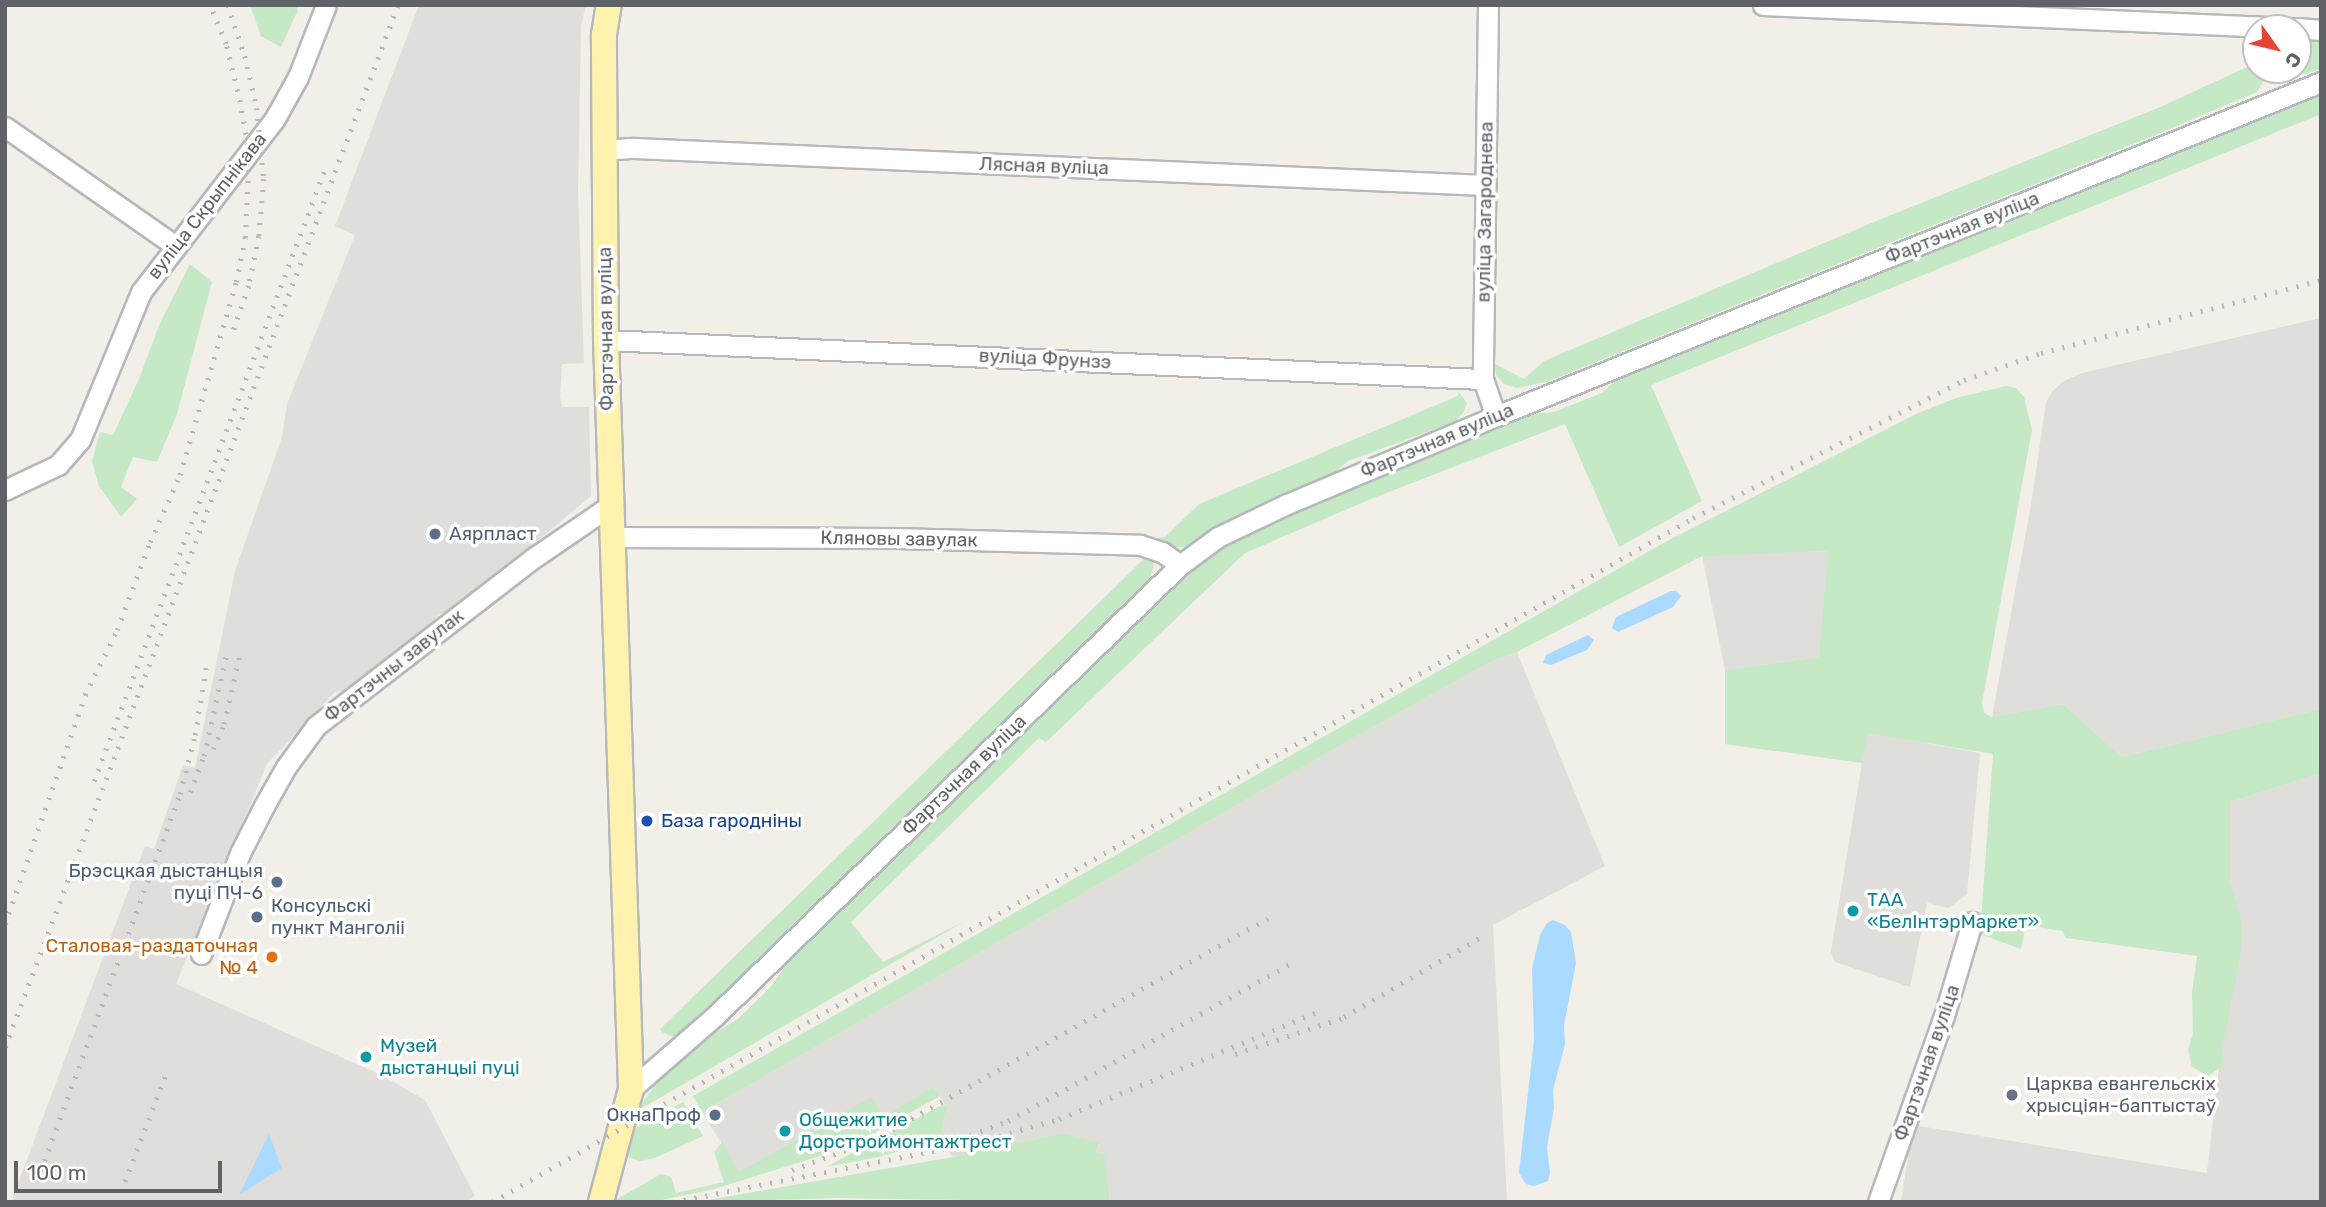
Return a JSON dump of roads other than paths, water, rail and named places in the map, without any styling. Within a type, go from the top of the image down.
[{"type":"main road","name":"Фартэчная вуліца","points":[[609,5],[604,35],[606,340],[631,1089]]},
{"type":"main road","points":[[601,1202],[631,1089]]},
{"type":"street","name":"вуліца Скрыпнікава","points":[[5,490],[44,474],[70,454],[80,440],[141,292],[174,245],[249,156],[274,120],[298,77],[326,5]]},
{"type":"street","name":"вуліца Загароднева","points":[[1488,5],[1483,379],[1496,416]]},
{"type":"street","points":[[1763,5],[2191,14],[2242,21]]},
{"type":"street","name":"Фартэчная вуліца","points":[[631,1089],[715,1016],[1180,565],[1232,528],[1496,416],[2321,82]]},
{"type":"street","points":[[5,127],[174,245]]},
{"type":"street","name":"Лясная вуліца","points":[[603,150],[648,149],[1485,185]]},
{"type":"street","name":"вуліца Фрунзэ","points":[[606,340],[1483,379]]},
{"type":"street","name":"Фартэчны завулак","points":[[201,954],[258,818],[286,767],[316,726],[535,557],[611,505]]},
{"type":"street","name":"Кляновы завулак","points":[[613,537],[896,538],[1140,545],[1163,552],[1180,565]]},
{"type":"street","name":"Фартэчная вуліца","points":[[1878,1202],[1944,1016],[1972,922]]},
{"type":"water","points":[[1676,591],[1681,596],[1673,607],[1618,632],[1612,628],[1616,617]]},
{"type":"water","points":[[1588,635],[1594,640],[1587,650],[1551,665],[1543,663],[1546,655]]},
{"type":"water","points":[[1553,920],[1565,925],[1571,932],[1576,963],[1564,1026],[1565,1044],[1553,1090],[1554,1108],[1547,1147],[1550,1173],[1548,1181],[1534,1186],[1526,1184],[1519,1173],[1534,1039],[1532,969],[1540,935],[1547,923]]},
{"type":"water","points":[[269,1134],[282,1168],[239,1195]]},
{"type":"railway","points":[[5,924],[85,695],[117,630],[150,542],[180,475],[236,282],[245,238],[249,156],[226,44],[210,5]]},
{"type":"railway","points":[[228,5],[245,56],[257,108],[264,179],[259,236],[249,286],[233,332]]},
{"type":"railway","points":[[5,1047],[398,5]]},
{"type":"railway","points":[[94,781],[325,169]]},
{"type":"railway","points":[[492,1202],[1693,518],[1964,380],[2041,353],[2321,280]]},
{"type":"railway","points":[[190,792],[204,756],[226,656]]},
{"type":"railway","points":[[213,749],[224,724],[239,658]]},
{"type":"railway","points":[[29,1202],[180,794],[195,735],[207,662]]},
{"type":"railway","points":[[792,1170],[873,1140],[1275,914]]},
{"type":"railway","points":[[1235,1054],[1344,1017],[1479,938]]},
{"type":"railway","points":[[970,1135],[1008,1121],[1294,962]]},
{"type":"railway","points":[[673,1202],[978,1142],[1059,1119],[1320,1011]]},
{"type":"railway","points":[[117,1202],[166,1074]]},
{"type":"place","name":"Аярпласт","points":[[435,534]]},
{"type":"place","name":"База гародніны","points":[[647,821]]},
{"type":"place","name":"Брэсцкая дыстанцыя пуці ПЧ-6","points":[[277,882]]},
{"type":"place","name":"ТАА «БелІнтэрМаркет»","points":[[1853,911]]},
{"type":"place","name":"Консульскі пункт Манголіі","points":[[257,917]]},
{"type":"place","name":"Сталовая-раздаточная № 4","points":[[272,957]]},
{"type":"place","name":"Музей дыстанцыі пуці","points":[[366,1057]]},
{"type":"place","name":"Царква евангельскіх хрысціян-баптыстаў","points":[[2012,1095]]},
{"type":"place","name":"ОкнаПроф","points":[[715,1115]]},
{"type":"place","name":"Общежитие Дорстроймонтажтрест","points":[[785,1131]]}]
